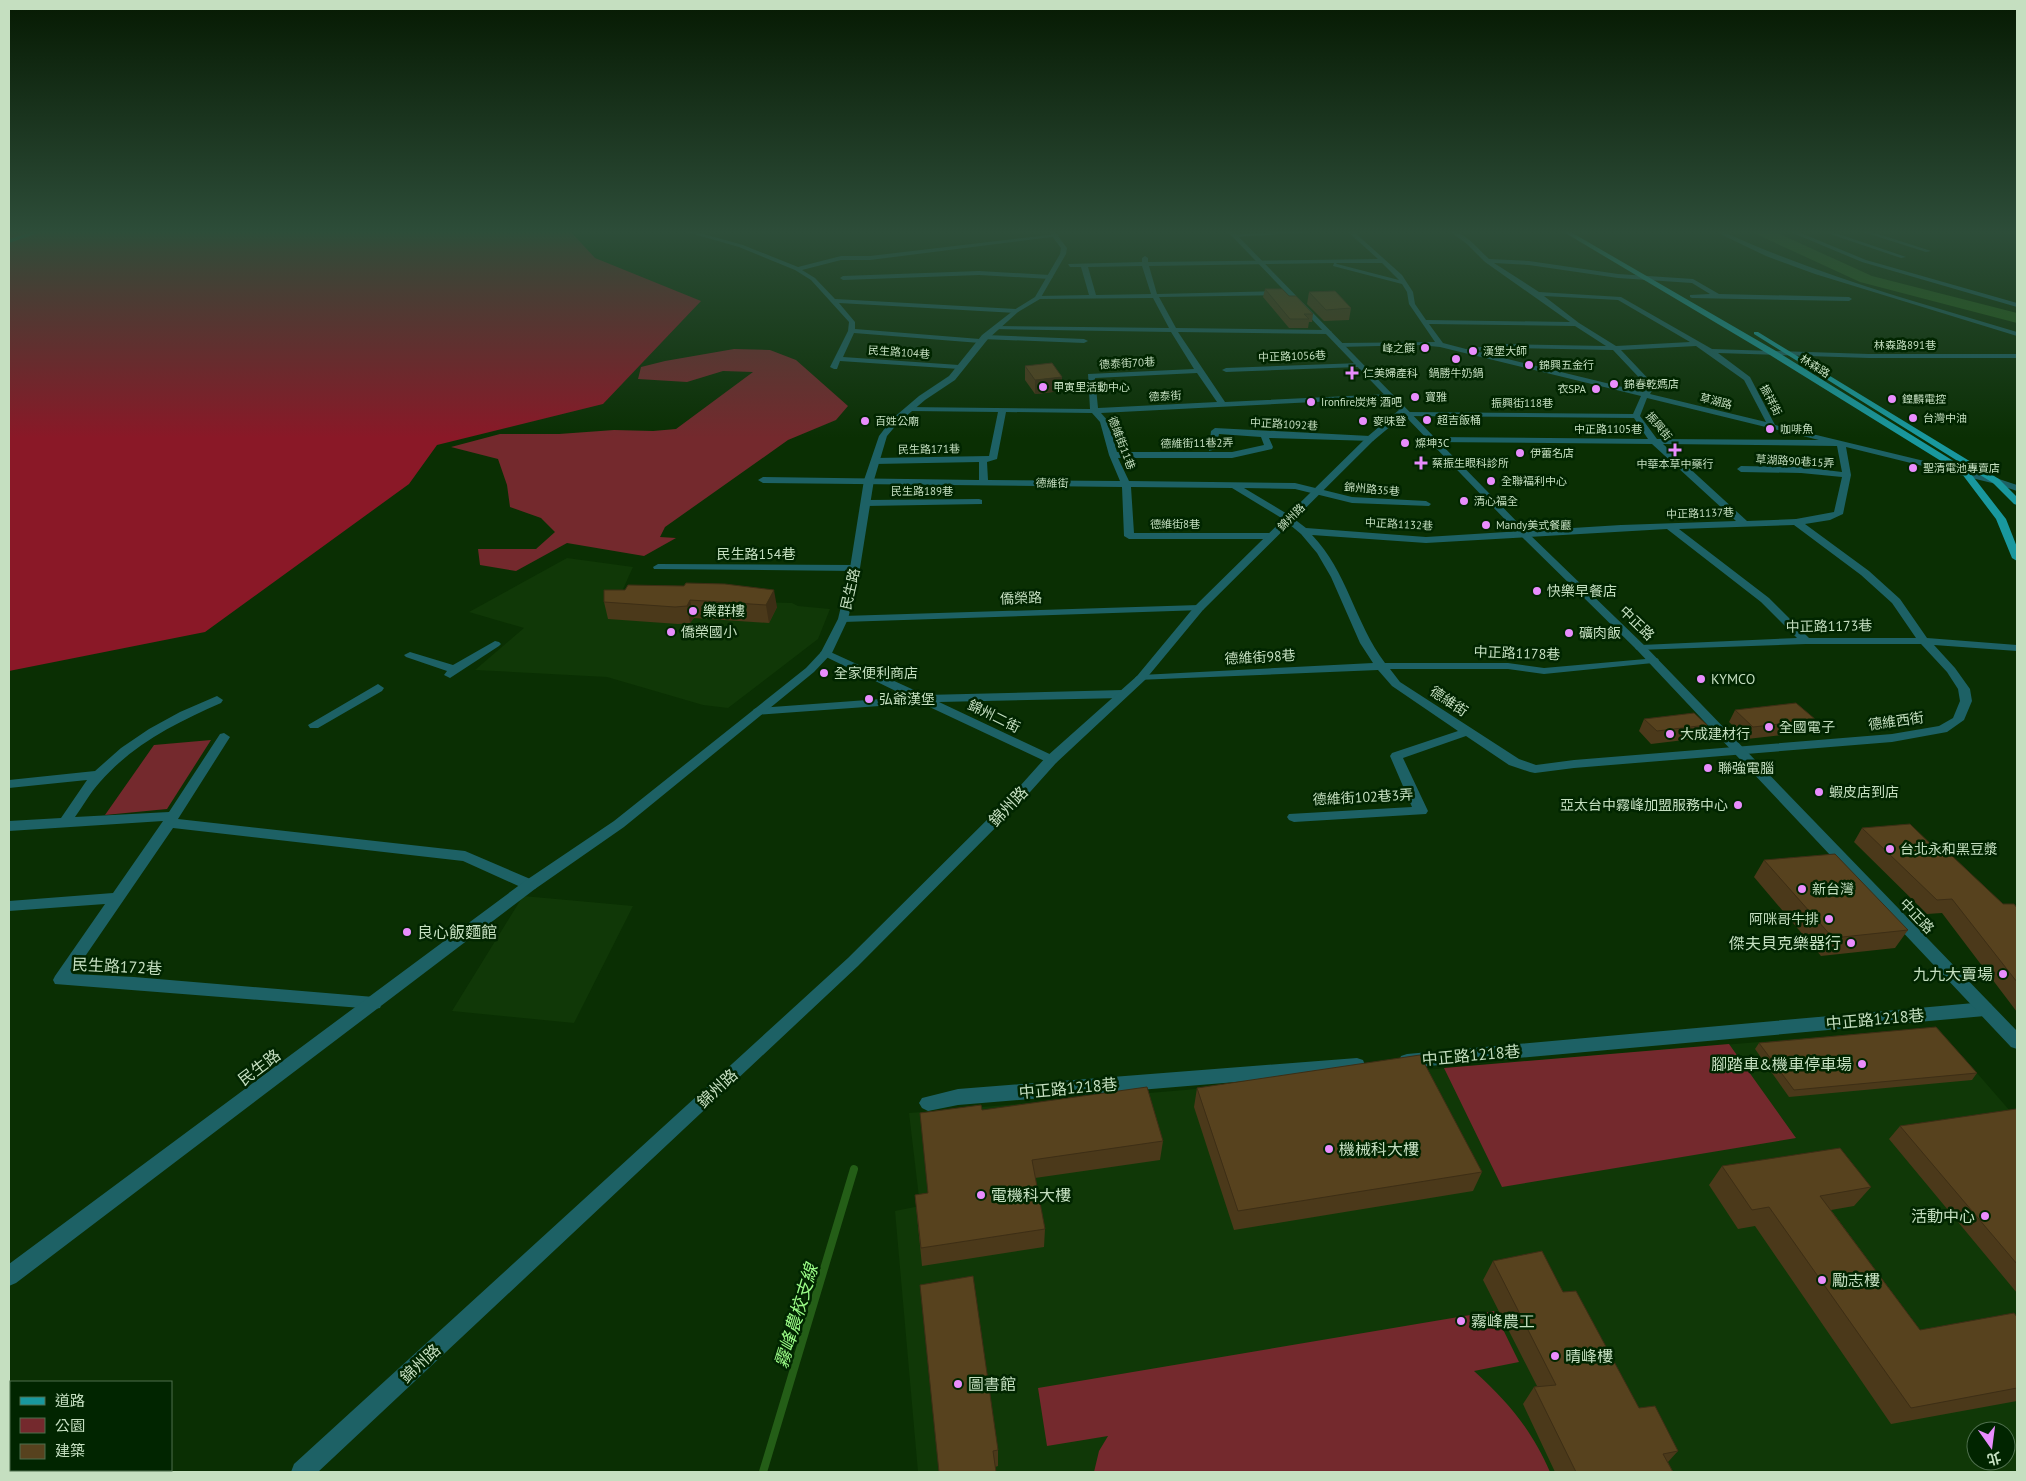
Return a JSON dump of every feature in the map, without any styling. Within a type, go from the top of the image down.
[{"type":"main road","name":"林森路","points":[[1684,300],[1965,472],[2001,519],[2017,558]]},
{"type":"main road","name":"林森路","points":[[1699,300],[1793,354],[1996,481],[2017,502]]},
{"type":"street","name":"民生路","points":[[9,1276],[374,1004],[530,885],[619,824],[810,670],[826,653],[843,619],[855,568],[869,480],[882,436],[895,421],[952,378],[982,339],[1016,311],[1034,300]]},
{"type":"street","points":[[1157,300],[1222,404]]},
{"type":"street","name":"中正路","points":[[1298,300],[1341,344],[1358,365],[1434,440],[1523,533],[1653,660],[1985,1009],[2015,1038]]},
{"type":"street","points":[[1411,300],[1440,345]]},
{"type":"street","name":"振興街","points":[[1545,300],[1577,324],[1615,348],[1651,386],[1641,402],[1636,416],[1654,441],[1744,524]]},
{"type":"street","name":"振祥街","points":[[1623,300],[1710,351],[1747,378],[1772,426]]},
{"type":"street","points":[[1906,300],[2017,334]]},
{"type":"street","points":[[2000,300],[2017,305]]},
{"type":"street","points":[[832,301],[1016,311]]},
{"type":"street","points":[[832,301],[842,309],[852,322],[852,331],[982,339],[1084,340]]},
{"type":"street","points":[[1425,322],[1577,324]]},
{"type":"street","points":[[995,328],[1176,332],[1328,332]]},
{"type":"street","name":"民生路104巷","points":[[852,331],[836,364],[959,367]]},
{"type":"street","name":"草湖路","points":[[1341,344],[1440,345],[1965,472],[2017,488]]},
{"type":"street","points":[[1460,350],[1504,346],[1615,348],[1696,344]]},
{"type":"street","name":"林森路891巷","points":[[1710,351],[1793,354],[2017,356]]},
{"type":"street","name":"中正路1056巷","points":[[1226,370],[1358,365]]},
{"type":"street","name":"德泰街70巷","points":[[1094,411],[1090,376],[1200,371]]},
{"type":"street","name":"德泰街","points":[[910,409],[1094,411],[1390,396]]},
{"type":"street","points":[[984,482],[984,459],[993,460],[1002,411]]},
{"type":"street","name":"德維街11巷","points":[[1094,411],[1104,421],[1113,455],[1126,485]]},
{"type":"street","name":"振興街118巷","points":[[1406,412],[1636,416]]},
{"type":"street","name":"錦州路","points":[[302,1472],[853,962],[1017,798],[1051,760],[1141,678],[1199,608],[1370,439],[1406,412]]},
{"type":"street","name":"中正路1092巷","points":[[1212,449],[1215,431],[1370,439]]},
{"type":"street","name":"德維街11巷2弄","points":[[1113,455],[1232,454],[1268,447],[1264,435]]},
{"type":"street","name":"中正路1105巷","points":[[1434,440],[1841,443]]},
{"type":"street","points":[[1841,443],[1847,475]]},
{"type":"street","name":"民生路171巷","points":[[875,461],[984,459]]},
{"type":"street","name":"草湖路90巷15弄","points":[[1741,469],[1801,470],[1847,475]]},
{"type":"street","name":"中正路1137巷","points":[[1523,533],[1796,522],[1827,518],[1838,514],[1847,475]]},
{"type":"street","name":"德維街","points":[[763,480],[1295,486],[1317,492]]},
{"type":"street","name":"草湖路","points":[[1996,481],[2017,483]]},
{"type":"street","name":"德維街8巷","points":[[1126,485],[1129,536],[1272,536]]},
{"type":"street","name":"德維街","points":[[1234,486],[1290,519],[1304,531],[1322,553],[1366,643],[1380,666],[1396,684],[1514,762],[1535,769],[1574,764],[1740,751]]},
{"type":"street","name":"錦州路35巷","points":[[1317,492],[1352,500],[1426,504]]},
{"type":"street","name":"民生路189巷","points":[[866,503],[979,502]]},
{"type":"street","name":"德維西街","points":[[1740,751],[1892,738],[1943,729],[1958,720],[1966,700],[1964,689],[1951,670],[1924,641],[1896,601],[1865,573],[1796,522]]},
{"type":"street","points":[[1670,527],[1764,600],[1806,641]]},
{"type":"street","name":"中正路1132巷","points":[[1304,531],[1426,540],[1523,533]]},
{"type":"street","name":"民生路154巷","points":[[658,567],[855,568]]},
{"type":"street","name":"僑榮路","points":[[843,619],[1199,608]]},
{"type":"street","name":"中正路1173巷","points":[[1641,648],[1806,641],[1924,641],[2017,648]]},
{"type":"street","points":[[410,655],[452,672],[494,644]]},
{"type":"street","points":[[826,653],[924,699]]},
{"type":"street","name":"中正路1178巷","points":[[1380,666],[1508,666],[1544,671],[1653,660]]},
{"type":"street","name":"德維街98巷","points":[[1141,678],[1380,666]]},
{"type":"street","points":[[314,725],[378,688]]},
{"type":"street","points":[[758,712],[924,699],[1123,694]]},
{"type":"street","name":"錦州二街","points":[[924,699],[1051,760]]},
{"type":"street","points":[[66,822],[98,775],[138,741],[175,718],[217,700]]},
{"type":"street","name":"德維街102巷3弄","points":[[1294,817],[1421,811],[1396,756],[1466,732]]},
{"type":"street","name":"民生路172巷","points":[[224,737],[171,820],[61,980],[134,983],[374,1004]]},
{"type":"street","points":[[9,784],[98,775]]},
{"type":"street","points":[[9,826],[66,822],[171,820],[465,856],[530,885]]},
{"type":"street","points":[[9,906],[116,898]]},
{"type":"street","name":"中正路1218巷","points":[[1394,1062],[1985,1009]]},
{"type":"street","name":"中正路1218巷","points":[[928,1104],[958,1097],[1374,1064]]},
{"type":"shaded area","points":[[9,300],[701,301],[603,404],[437,445],[409,484],[205,632],[9,671]]},
{"type":"shaded area","name":"僑榮國小","points":[[567,558],[633,567],[619,598],[792,603],[798,606],[830,609],[818,639],[728,708],[703,705],[607,677],[475,670],[524,628],[469,612]]},
{"type":"shaded area","points":[[523,896],[633,906],[574,1023],[452,1011]]},
{"type":"shaded area","name":"霧峰農工","points":[[1937,1027],[2017,1119],[2017,1472],[918,1472],[895,1211],[920,1206],[909,1113]]},
{"type":"green space","points":[[734,349],[770,350],[796,360],[848,406],[836,420],[788,440],[665,527],[660,537],[676,538],[644,556],[567,543],[516,571],[480,565],[478,549],[536,549],[555,532],[541,518],[510,507],[507,485],[498,459],[451,447],[500,434],[559,434],[614,430],[653,431],[676,429],[753,372],[723,371],[687,382],[638,379],[641,367]]},
{"type":"green space","points":[[211,740],[167,809],[105,815],[154,745]]},
{"type":"green space","points":[[1729,1044],[1796,1138],[1502,1187],[1444,1068]]},
{"type":"green space","points":[[1494,1311],[1519,1362],[1474,1371],[1518,1417],[1535,1443],[1550,1472],[1094,1472],[1099,1451],[1108,1436],[1047,1446],[1038,1388]]},
{"type":"building","points":[[1274,300],[1300,300],[1313,314],[1304,314],[1309,319],[1290,319]]},
{"type":"building","points":[[1317,300],[1344,300],[1351,308],[1326,310]]},
{"type":"building","points":[[1052,363],[1062,377],[1035,380],[1025,366]]},
{"type":"building","points":[[686,583],[725,584],[774,590],[766,605],[690,600],[687,606],[675,607],[604,602],[604,590],[625,590],[628,585],[684,586]]},
{"type":"building","points":[[1796,703],[1816,720],[1753,727],[1735,710]]},
{"type":"building","points":[[1694,713],[1707,725],[1657,731],[1644,719]]},
{"type":"building","points":[[1910,824],[1943,856],[1951,855],[2003,904],[2014,904],[2017,908],[2017,982],[1952,899],[1937,900],[1862,828]]},
{"type":"building","points":[[1835,854],[1908,930],[1833,938],[1764,860]]},
{"type":"building","name":"腳踏車&機車停車場","points":[[1936,1027],[1977,1073],[1794,1090],[1759,1043]]},
{"type":"building","name":"機械科大樓","points":[[1420,1055],[1482,1172],[1238,1211],[1197,1088]]},
{"type":"building","name":"電機科大樓","points":[[1147,1087],[1163,1141],[1032,1160],[1045,1229],[921,1248],[915,1195],[928,1193],[920,1113],[981,1105],[982,1110]]},
{"type":"building","name":"活動中心","points":[[2017,1110],[2017,1264],[1900,1126]]},
{"type":"building","name":"勵志樓","points":[[1840,1148],[1871,1187],[1820,1196],[1920,1330],[2014,1313],[2017,1317],[2017,1388],[1911,1408],[1769,1207],[1752,1210],[1722,1166]]},
{"type":"building","name":"晴峰樓","points":[[1542,1251],[1563,1292],[1576,1291],[1639,1408],[1655,1406],[1678,1451],[1663,1454],[1673,1472],[1576,1472],[1534,1387],[1556,1385],[1493,1261]]},
{"type":"building","name":"圖書館","points":[[973,1276],[998,1450],[993,1451],[996,1472],[939,1472],[920,1285]]},
{"type":"waterway","points":[[1948,300],[2017,318]]},
{"type":"waterway","name":"霧峰農校支線","points":[[763,1472],[854,1169]]},
{"type":"place","name":"峰之饌","points":[[1425,348]]},
{"type":"place","name":"漢堡大師","points":[[1473,351]]},
{"type":"place","name":"鍋勝牛奶鍋","points":[[1456,359]]},
{"type":"place","name":"錦興五金行","points":[[1529,365]]},
{"type":"place","name":"仁美婦產科","points":[[1352,373]]},
{"type":"place","name":"錦春乾媽店","points":[[1614,384]]},
{"type":"place","name":"甲寅里活動中心","points":[[1043,387]]},
{"type":"place","name":"衣SPA","points":[[1596,389]]},
{"type":"place","name":"寶雅","points":[[1415,397]]},
{"type":"place","name":"鍠麟電控","points":[[1892,399]]},
{"type":"place","name":"Ironfire炭烤 酒吧","points":[[1311,402]]},
{"type":"place","name":"台灣中油","points":[[1913,418]]},
{"type":"place","name":"超吉飯桶","points":[[1427,420]]},
{"type":"place","name":"百姓公廟","points":[[865,421]]},
{"type":"place","name":"麥味登","points":[[1363,421]]},
{"type":"place","name":"咖啡魚","points":[[1770,429]]},
{"type":"place","name":"燦坤3C","points":[[1405,443]]},
{"type":"place","name":"中華本草中藥行","points":[[1675,450]]},
{"type":"place","name":"伊蕾名店","points":[[1520,453]]},
{"type":"place","name":"蔡振生眼科診所","points":[[1421,463]]},
{"type":"place","name":"聖清電池專賣店","points":[[1913,468]]},
{"type":"place","name":"全聯福利中心","points":[[1491,481]]},
{"type":"place","name":"清心福全","points":[[1464,501]]},
{"type":"place","name":"Mandy美式餐廳","points":[[1486,525]]},
{"type":"place","name":"快樂早餐店","points":[[1537,591]]},
{"type":"place","name":"樂群樓","points":[[693,611]]},
{"type":"place","name":"僑榮國小","points":[[671,632]]},
{"type":"place","name":"礦肉飯","points":[[1569,633]]},
{"type":"place","name":"全家便利商店","points":[[824,673]]},
{"type":"place","name":"KYMCO","points":[[1701,679]]},
{"type":"place","name":"弘爺漢堡","points":[[869,699]]},
{"type":"place","name":"全國電子","points":[[1769,727]]},
{"type":"place","name":"大成建材行","points":[[1670,734]]},
{"type":"place","name":"聯強電腦","points":[[1708,768]]},
{"type":"place","name":"蝦皮店到店","points":[[1819,792]]},
{"type":"place","name":"亞太台中霧峰加盟服務中心","points":[[1738,805]]},
{"type":"place","name":"台北永和黑豆漿","points":[[1890,849]]},
{"type":"place","name":"新台灣","points":[[1802,889]]},
{"type":"place","name":"阿咪哥牛排","points":[[1829,919]]},
{"type":"place","name":"良心飯麵館","points":[[407,932]]},
{"type":"place","name":"傑夫貝克樂器行","points":[[1851,943]]},
{"type":"place","name":"九九大賣場","points":[[2003,974]]},
{"type":"place","name":"腳踏車&機車停車場","points":[[1862,1064]]},
{"type":"place","name":"機械科大樓","points":[[1329,1149]]},
{"type":"place","name":"電機科大樓","points":[[981,1195]]},
{"type":"place","name":"活動中心","points":[[1985,1216]]},
{"type":"place","name":"勵志樓","points":[[1822,1280]]},
{"type":"place","name":"霧峰農工","points":[[1461,1321]]},
{"type":"place","name":"晴峰樓","points":[[1555,1356]]},
{"type":"place","name":"圖書館","points":[[958,1384]]}]
